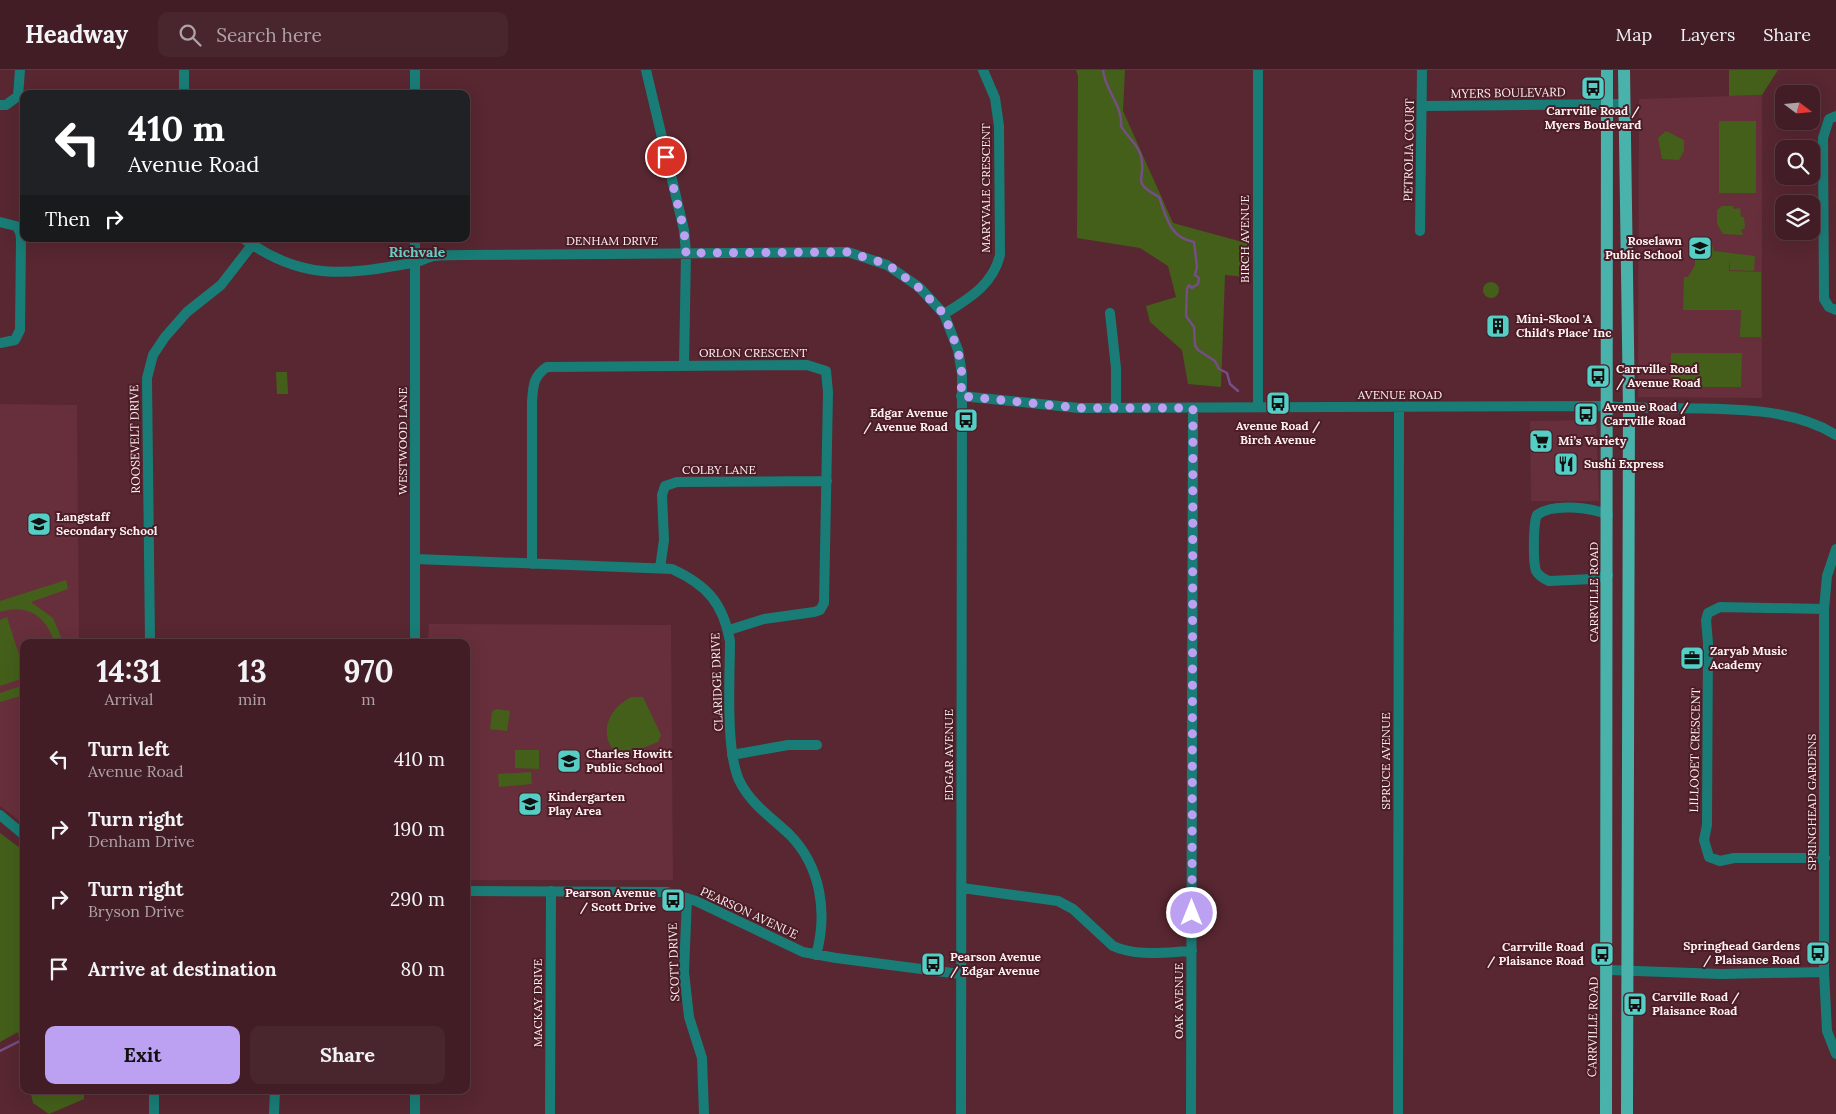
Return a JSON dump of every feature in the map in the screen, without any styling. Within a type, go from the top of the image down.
[{"type":"main road","name":"CARRVILLE ROAD","points":[[1606,1114],[1608,970],[1607,70]]},
{"type":"main road","points":[[1624,70],[1629,408],[1627,1114]]},
{"type":"main road","points":[[1608,250],[1626,249]]},
{"type":"main road","points":[[1607,670],[1627,669]]},
{"type":"street","points":[[0,105],[6,105],[18,96],[20,70]]},
{"type":"street","points":[[184,70],[184,90]]},
{"type":"street","points":[[415,70],[415,90]]},
{"type":"street","points":[[646,70],[684,230],[686,253],[684,366]]},
{"type":"street","name":"MARYVALE CRESCENT","points":[[944,314],[972,296],[990,279],[997,270],[1000,255],[1000,126],[995,98],[983,70]]},
{"type":"street","name":"BIRCH AVENUE","points":[[1258,70],[1258,407]]},
{"type":"street","name":"PETROLIA COURT","points":[[1420,231],[1422,70]]},
{"type":"street","name":"MYERS BOULEVARD","points":[[1422,106],[1624,104]]},
{"type":"street","points":[[1836,116],[1829,119],[1823,138],[1824,299],[1830,307],[1836,310]]},
{"type":"street","points":[[0,222],[11,223],[19,229],[21,257],[20,330],[15,340],[0,343]]},
{"type":"street","name":"DENHAM DRIVE","points":[[248,242],[282,261],[312,271],[352,272],[415,263],[433,256],[465,254],[848,252],[887,264],[918,287],[944,314],[958,350],[962,374],[961,396]]},
{"type":"street","name":"ROOSEVELT DRIVE","points":[[150,639],[147,378],[153,355],[165,337],[187,312],[221,285],[248,242]]},
{"type":"street","name":"WESTWOOD LANE","points":[[415,242],[415,639]]},
{"type":"street","points":[[1110,313],[1116,368],[1116,408]]},
{"type":"street","name":"ORLON CRESCENT","points":[[532,564],[532,402],[536,376],[546,367],[807,365],[826,371],[828,392],[824,603],[820,610],[814,612],[764,620],[728,630]]},
{"type":"street","name":"AVENUE ROAD","points":[[961,396],[1079,408],[1607,406],[1745,411],[1792,417],[1836,435]]},
{"type":"street","name":"EDGAR AVENUE","points":[[961,396],[961,1114]]},
{"type":"street","name":"OAK AVENUE","points":[[1191,1114],[1193,408]]},
{"type":"street","name":"SPRUCE AVENUE","points":[[1398,1114],[1399,408]]},
{"type":"street","name":"COLBY LANE","points":[[660,568],[664,540],[662,495],[665,486],[677,482],[827,481]]},
{"type":"street","points":[[1608,515],[1592,508],[1547,509],[1537,515],[1535,528],[1536,570],[1543,578],[1549,581],[1593,579],[1608,575]]},
{"type":"street","name":"SPRINGHEAD GARDENS","points":[[1836,549],[1827,576],[1824,609],[1824,972],[1827,1031],[1836,1054]]},
{"type":"street","name":"CLARIDGE DRIVE","points":[[416,559],[672,569],[687,576],[705,590],[718,604],[728,630],[732,755],[740,782],[767,816],[790,834],[800,846],[815,872],[822,902],[822,927],[816,955]]},
{"type":"street","name":"LILLOOET CRESCENT","points":[[1824,609],[1720,607],[1708,613],[1706,620],[1708,636],[1707,825],[1704,840],[1709,857],[1720,862],[1734,858],[1825,858]]},
{"type":"street","points":[[732,755],[788,745],[817,745]]},
{"type":"street","points":[[0,815],[20,832]]},
{"type":"street","points":[[962,888],[1058,902],[1073,908],[1113,946],[1120,949],[1137,953],[1192,952]]},
{"type":"street","name":"PEARSON AVENUE","points":[[470,891],[667,892],[687,898],[803,952],[960,974]]},
{"type":"street","name":"MACKAY DRIVE","points":[[550,1114],[551,892]]},
{"type":"street","name":"SCOTT DRIVE","points":[[687,898],[684,972],[689,1017],[702,1058],[704,1114]]},
{"type":"street","points":[[1608,970],[1721,974],[1824,972]]},
{"type":"street","points":[[154,1094],[154,1114]]},
{"type":"street","points":[[274,1094],[274,1114]]},
{"type":"street","points":[[415,1094],[415,1114]]},
{"type":"shaded area","name":"Roselawn Public School","points":[[1762,95],[1762,398],[1638,397],[1639,99]]},
{"type":"shaded area","name":"Langstaff Secondary School","points":[[0,404],[77,405],[79,639],[20,639],[20,821],[0,806]]},
{"type":"shaded area","points":[[1596,420],[1599,501],[1531,501],[1530,421]]},
{"type":"shaded area","name":"Charles Howitt Public School","points":[[429,624],[671,625],[673,880],[470,880],[470,639],[428,639]]},
{"type":"green space","points":[[1076,70],[1125,70],[1123,111],[1173,223],[1250,244],[1246,277],[1225,275],[1221,387],[1188,384],[1182,350],[1150,322],[1146,306],[1176,297],[1168,266],[1140,248],[1077,238],[1078,76]]},
{"type":"green space","points":[[1729,70],[1778,70],[1762,95],[1729,96]]},
{"type":"green space","points":[[1719,121],[1756,121],[1756,193],[1719,193]]},
{"type":"green space","points":[[1666,131],[1684,140],[1684,151],[1679,160],[1662,159],[1658,138]]},
{"type":"green space","points":[[1722,206],[1733,206],[1734,209],[1740,208],[1741,217],[1744,217],[1745,228],[1741,230],[1743,235],[1723,234],[1717,224],[1717,210]]},
{"type":"green space","points":[[1712,245],[1714,251],[1755,256],[1754,271],[1730,270],[1730,258],[1729,271],[1761,272],[1761,337],[1740,337],[1741,310],[1683,310],[1684,277],[1688,277],[1695,265],[1695,246]]},
{"type":"green space","points":[[1488,282],[1494,282],[1499,287],[1497,296],[1488,298],[1483,293],[1483,287]]},
{"type":"green space","points":[[1671,353],[1742,353],[1741,387],[1671,387]]},
{"type":"green space","points":[[276,372],[287,372],[288,394],[277,394]]},
{"type":"green space","points":[[66,580],[68,589],[31,602],[53,618],[62,639],[53,639],[46,625],[34,614],[18,609],[0,612],[0,601]]},
{"type":"green space","points":[[7,617],[20,658],[20,679],[0,686],[0,620]]},
{"type":"green space","points":[[20,686],[20,696],[0,702],[0,693]]},
{"type":"green space","points":[[631,697],[643,697],[661,735],[658,742],[620,757],[608,741],[608,725],[610,717],[616,709]]},
{"type":"green space","points":[[496,709],[510,711],[507,731],[490,729],[492,712]]},
{"type":"green space","points":[[515,750],[539,750],[539,769],[515,768]]},
{"type":"green space","points":[[531,772],[532,784],[499,787],[498,774]]},
{"type":"green space","points":[[0,833],[20,848],[20,1041],[18,1032],[0,1042]]},
{"type":"green space","points":[[31,1094],[84,1094],[84,1099],[49,1114],[33,1103]]},
{"type":"waterway","points":[[1103,70],[1104,78],[1119,111],[1121,126],[1141,156],[1141,180],[1144,187],[1159,197],[1170,226],[1174,231],[1179,236],[1194,242],[1197,267],[1195,275],[1199,278],[1198,284],[1192,288],[1189,285],[1187,289],[1186,316],[1194,327],[1195,345],[1198,350],[1215,361],[1219,369],[1227,373],[1230,384],[1238,391]]},
{"type":"waterway","points":[[0,1051],[20,1041]]},
{"type":"place","name":"Carrville Road / Myers Boulevard","points":[[1593,88]]},
{"type":"place","name":"Roselawn Public School","points":[[1700,248]]},
{"type":"place","name":"Mini-Skool 'A Child's Place' Inc","points":[[1498,326]]},
{"type":"place","name":"Carrville Road / Avenue Road","points":[[1598,376]]},
{"type":"place","name":"Avenue Road / Birch Avenue","points":[[1278,403]]},
{"type":"place","name":"Avenue Road / Carrville Road","points":[[1586,414]]},
{"type":"place","name":"Edgar Avenue / Avenue Road","points":[[966,420]]},
{"type":"place","name":"Mi’s Variety","points":[[1541,441]]},
{"type":"place","name":"Sushi Express","points":[[1566,464]]},
{"type":"place","name":"Langstaff Secondary School","points":[[39,524]]},
{"type":"place","name":"Zaryab Music Academy","points":[[1692,658]]},
{"type":"place","name":"Charles Howitt Public School","points":[[569,761]]},
{"type":"place","name":"Kindergarten Play Area","points":[[530,804]]},
{"type":"place","name":"Pearson Avenue / Scott Drive","points":[[673,900]]},
{"type":"place","name":"Springhead Gardens / Plaisance Road","points":[[1818,953]]},
{"type":"place","name":"Carrville Road / Plaisance Road","points":[[1602,954]]},
{"type":"place","name":"Pearson Avenue / Edgar Avenue","points":[[933,964]]},
{"type":"place","name":"Carville Road / Plaisance Road","points":[[1635,1004]]},
{"type":"district","name":"Richvale","points":[[417,252]]},
{"type":"route","points":[[666,157],[684,230],[686,253],[848,252],[887,264],[918,287],[944,314],[958,350],[962,374],[961,396],[1079,408],[1193,408],[1192,913]]}]
